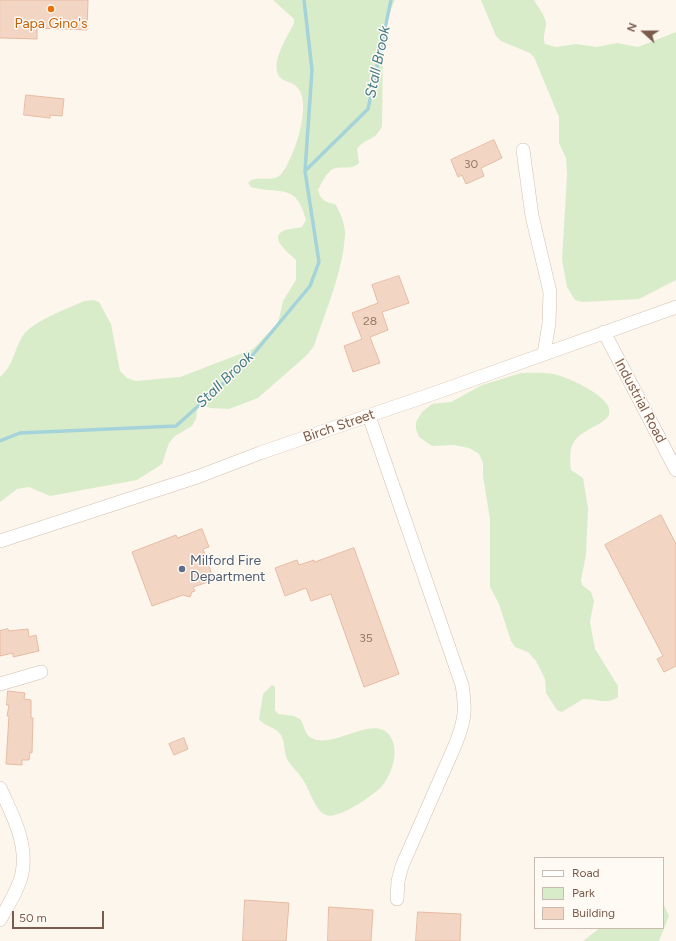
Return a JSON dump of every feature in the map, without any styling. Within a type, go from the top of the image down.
[{"type":"street","points":[[524,150],[532,216],[550,292],[549,323],[544,354]]},
{"type":"street","name":"Birch Street","points":[[0,541],[140,496],[676,307]]},
{"type":"street","name":"Industrial Road","points":[[604,332],[676,470]]},
{"type":"street","points":[[369,416],[462,685],[466,712],[456,743],[402,866],[398,881],[397,899]]},
{"type":"street","points":[[0,684],[41,672]]},
{"type":"street","points":[[0,788],[16,822],[23,853],[22,873],[15,892],[0,920]]},
{"type":"green space","points":[[273,0],[395,0],[381,30],[383,50],[382,126],[376,135],[364,142],[357,149],[359,163],[353,167],[333,169],[326,176],[318,190],[320,196],[324,200],[335,204],[337,207],[344,224],[345,236],[341,264],[314,346],[307,355],[258,398],[229,409],[210,408],[198,403],[196,419],[192,426],[175,436],[169,443],[162,464],[137,480],[50,496],[29,487],[17,489],[0,502],[0,377],[8,368],[22,337],[26,331],[33,326],[50,316],[84,301],[93,300],[99,302],[111,324],[120,371],[127,378],[136,381],[180,377],[253,349],[278,323],[283,301],[296,280],[296,260],[279,242],[279,234],[288,229],[302,227],[306,220],[302,208],[292,195],[286,192],[251,187],[248,183],[256,179],[274,178],[282,173],[292,155],[300,130],[302,117],[303,105],[301,95],[297,87],[280,78],[277,71],[279,53],[294,23],[294,19]]},
{"type":"green space","points":[[481,0],[534,0],[543,14],[546,23],[544,38],[545,44],[556,47],[576,44],[597,47],[617,43],[638,47],[676,32],[676,280],[639,299],[583,302],[575,300],[567,287],[562,260],[567,175],[566,158],[559,143],[559,117],[534,57],[530,53],[501,41],[496,36]]},
{"type":"green space","points":[[521,373],[553,374],[572,380],[599,396],[606,402],[609,409],[609,415],[605,420],[583,433],[574,442],[570,461],[571,470],[583,478],[588,508],[586,555],[581,580],[582,585],[591,592],[594,601],[590,622],[595,649],[618,686],[618,697],[610,701],[583,699],[562,712],[557,710],[546,693],[545,679],[536,661],[528,652],[515,647],[511,641],[499,604],[490,587],[490,519],[483,476],[483,463],[479,454],[469,448],[454,445],[432,446],[419,437],[416,429],[416,422],[422,412],[432,404],[451,402],[482,385]]},
{"type":"green space","points":[[272,685],[275,687],[275,710],[278,714],[294,716],[300,719],[306,733],[310,737],[319,740],[329,740],[374,728],[383,730],[390,736],[394,748],[394,762],[386,781],[382,786],[356,806],[339,814],[332,816],[322,813],[316,805],[306,784],[288,761],[280,734],[261,722],[259,719],[263,694]]},
{"type":"green space","points":[[664,905],[669,916],[664,928]]},
{"type":"green space","points":[[599,929],[664,929],[659,941],[583,941]]},
{"type":"building","points":[[0,0],[88,0],[87,30],[37,28],[37,39],[0,38]]},
{"type":"building","points":[[26,95],[64,99],[62,116],[50,115],[50,118],[24,115]]},
{"type":"building","points":[[494,140],[502,158],[481,168],[484,176],[466,184],[462,175],[458,177],[451,160]]},
{"type":"building","points":[[399,276],[409,303],[382,312],[388,330],[370,337],[380,363],[353,372],[344,346],[362,339],[352,313],[378,303],[372,285]]},
{"type":"building","points":[[661,515],[676,544],[676,666],[664,672],[657,659],[663,656],[605,545]]},
{"type":"building","points":[[202,529],[209,547],[203,549],[214,580],[193,587],[195,591],[192,592],[190,597],[183,595],[152,606],[132,552],[176,535],[177,538]]},
{"type":"building","points":[[354,548],[399,674],[364,687],[331,594],[311,601],[306,588],[285,596],[275,568],[297,560],[299,565],[314,560],[314,562]]},
{"type":"building","points":[[8,629],[9,631],[28,629],[29,637],[36,635],[39,651],[13,657],[13,653],[0,656],[0,631]]},
{"type":"building","points":[[8,691],[25,693],[24,699],[31,700],[31,718],[33,718],[32,753],[30,752],[29,760],[22,760],[22,765],[6,764],[9,716],[7,716],[9,705],[7,705]]},
{"type":"building","points":[[184,738],[188,749],[174,755],[169,744]]},
{"type":"building","points":[[245,900],[289,903],[286,941],[243,941]]},
{"type":"building","points":[[329,907],[373,910],[371,941],[328,941]]},
{"type":"building","points":[[418,912],[461,914],[460,941],[416,941]]},
{"type":"waterway","name":"Stall Brook","points":[[0,441],[20,433],[176,426],[246,363],[310,286],[319,262],[305,171],[312,70],[304,0]]},
{"type":"waterway","name":"Stall Brook","points":[[305,171],[368,109],[391,0]]},
{"type":"place","name":"Papa Gino's","points":[[51,9]]},
{"type":"place","name":"Milford Fire Department","points":[[182,569]]}]
